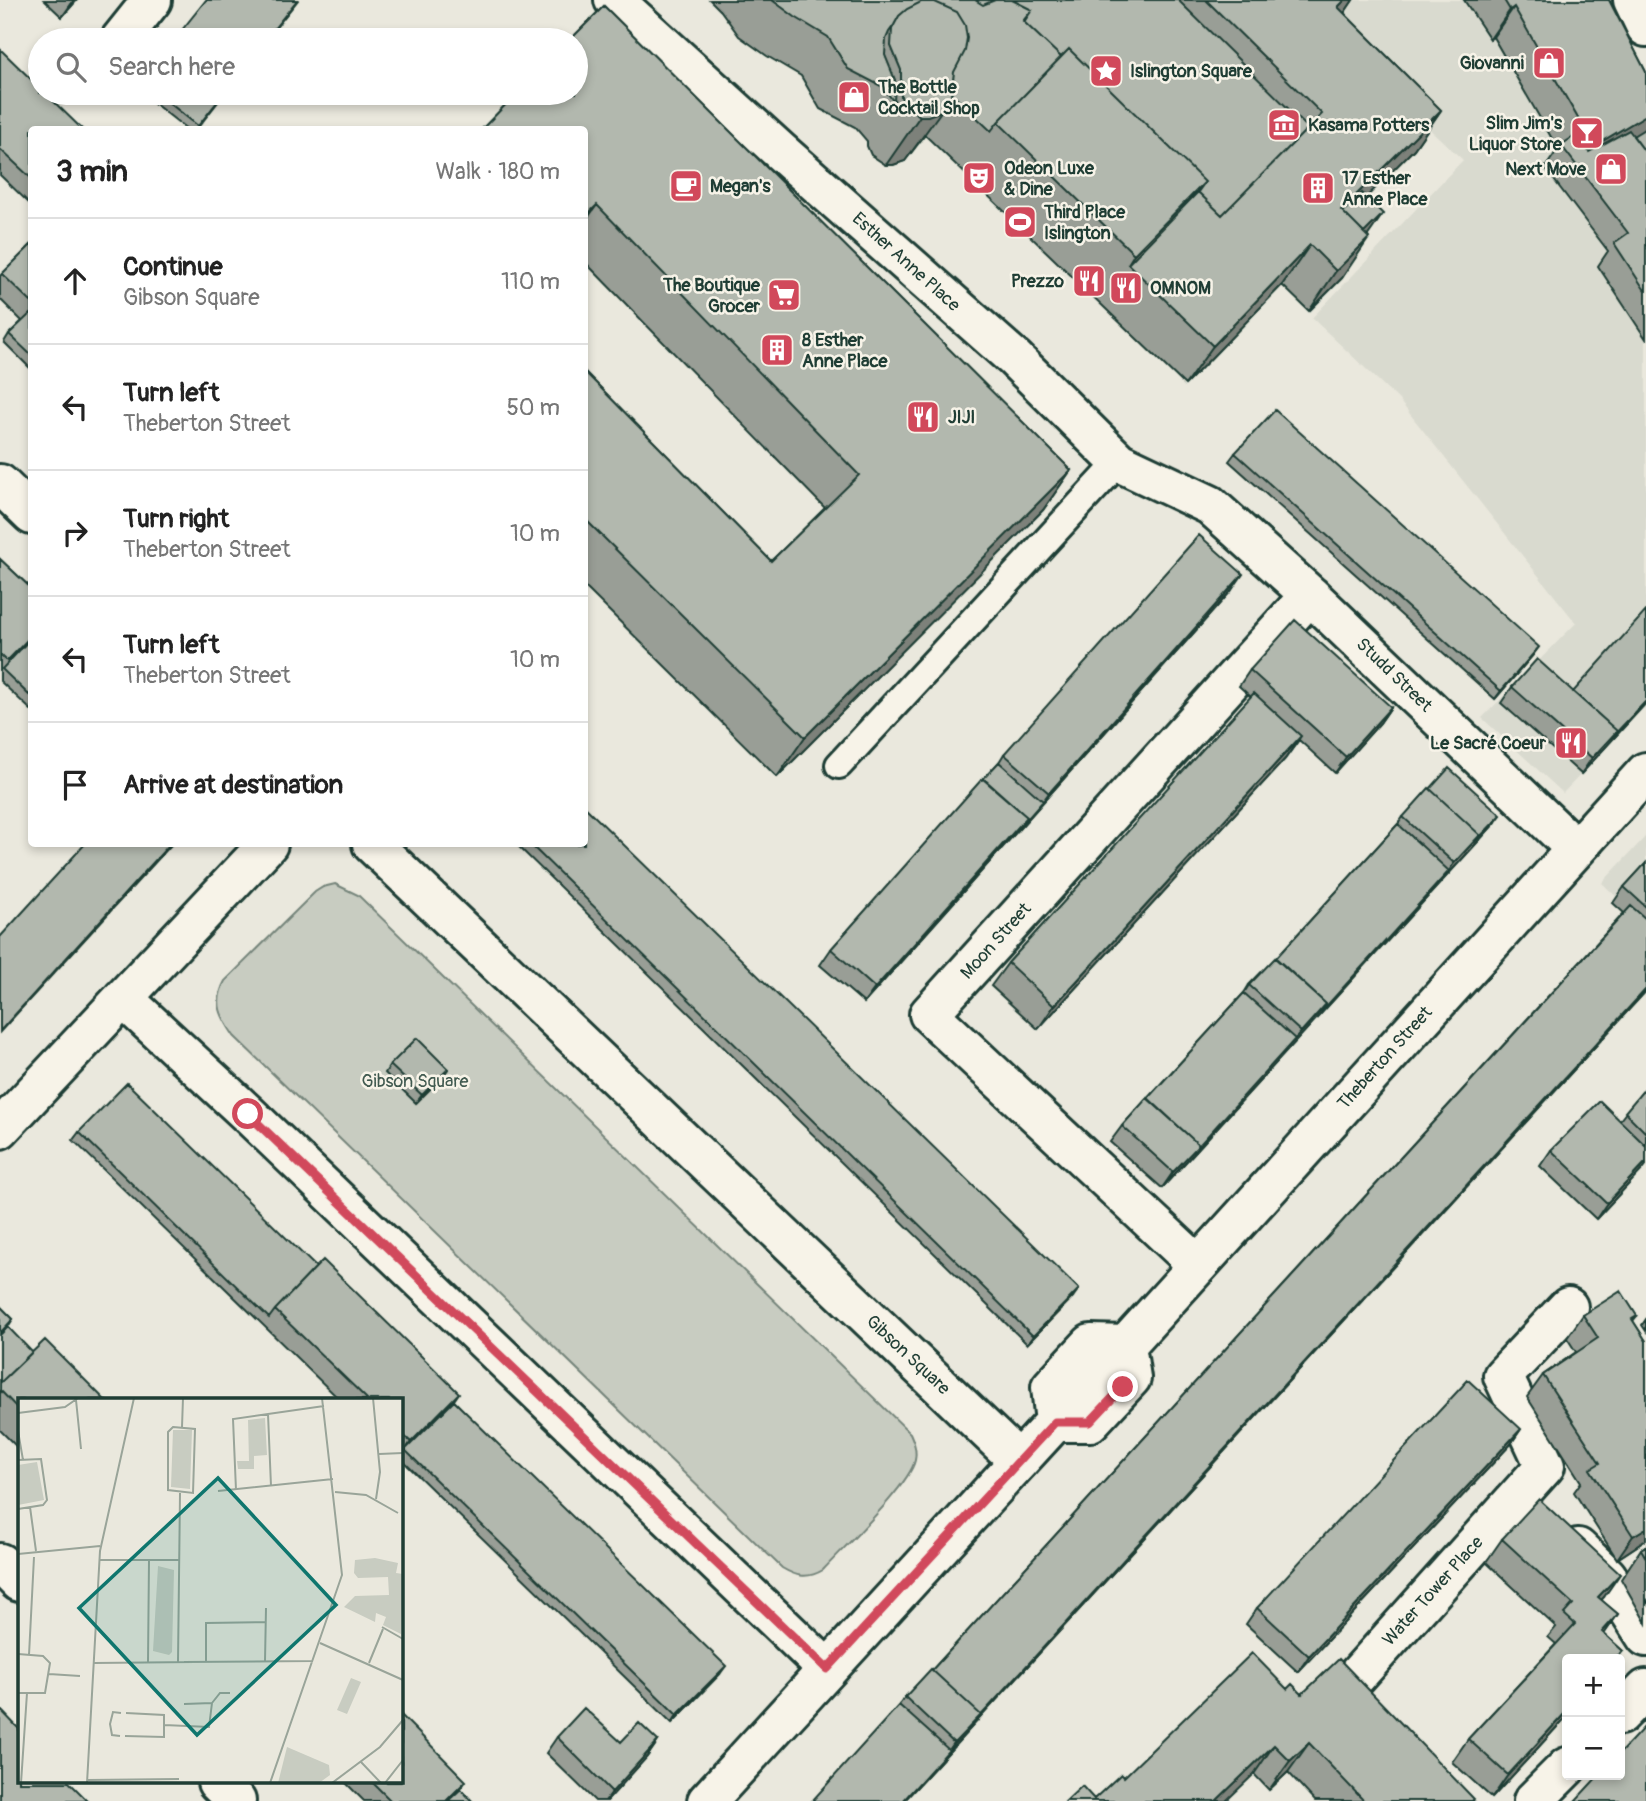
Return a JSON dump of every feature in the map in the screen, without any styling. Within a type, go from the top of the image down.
[{"type":"main road","points":[[130,28],[152,0]]},
{"type":"main road","name":"Esther Anne Place","points":[[614,0],[1014,358],[1119,462],[1210,505]]},
{"type":"main road","points":[[1633,0],[1646,27]]},
{"type":"main road","name":"Studd Street","points":[[1210,505],[1310,595],[1575,848]]},
{"type":"main road","name":"Moon Street","points":[[1198,1265],[929,1014],[1310,595]]},
{"type":"main road","name":"Theberton Street","points":[[1126,1345],[1575,848],[1643,782]]},
{"type":"main road","points":[[0,1129],[265,847]]},
{"type":"main road","name":"Gibson Square","points":[[375,847],[1019,1461]]},
{"type":"main road","points":[[123,999],[248,1114],[827,1669]]},
{"type":"main road","name":"Water Tower Place","points":[[1345,1689],[1545,1466],[1503,1376],[1568,1307]]},
{"type":"main road","points":[[707,1801],[1055,1422],[1090,1422],[1131,1378],[1126,1345],[1091,1344],[1051,1387],[1055,1422]]},
{"type":"main road","points":[[1521,1494],[1607,1576],[1646,1637]]},
{"type":"main road","points":[[0,1563],[18,1582]]},
{"type":"main road","points":[[1625,1710],[1646,1689]]},
{"type":"main road","points":[[1533,1801],[1562,1772]]},
{"type":"main road","points":[[218,1784],[236,1801]]},
{"type":"lane","points":[[839,765],[1119,462]]},
{"type":"shaded area","points":[[1290,0],[1570,0],[1646,138],[1646,706],[1563,793],[1482,718],[1576,623],[1398,399],[1312,318],[1463,160]]},
{"type":"shaded area","points":[[1646,836],[1646,925],[1602,883]]},
{"type":"green space","name":"Gibson Square","points":[[335,884],[358,895],[910,1433],[916,1453],[910,1471],[889,1500],[823,1570],[802,1576],[782,1568],[234,1036],[220,1010],[221,989],[225,981],[315,892]]},
{"type":"building","points":[[206,0],[297,0],[275,28],[184,28]]},
{"type":"building","points":[[772,0],[975,0],[983,5],[995,0],[1012,0],[1032,10],[1023,21],[1061,57],[991,131],[951,95],[954,72],[965,51],[967,38],[965,25],[957,12],[935,2],[921,2],[899,16],[886,39],[885,55],[895,80],[894,102],[883,87],[848,69],[828,37]]},
{"type":"building","points":[[975,0],[995,0],[983,5]]},
{"type":"building","points":[[1012,0],[1178,0],[1308,128],[1222,215],[1198,192],[1205,182],[1069,49],[1061,57],[1024,22],[1032,10]]},
{"type":"building","name":"17 Esther Anne Place","points":[[1206,0],[1345,0],[1338,7],[1441,110],[1341,210],[1369,238],[1336,271],[1310,245],[1213,346],[1128,264],[1198,192],[1222,215],[1322,114]]},
{"type":"building","points":[[1504,0],[1609,0],[1646,72],[1646,115],[1594,146],[1514,7],[1510,10]]},
{"type":"building","points":[[921,2],[935,2],[957,12],[965,25],[967,38],[965,51],[954,72],[951,98],[939,112],[928,116],[920,116],[906,106],[901,97],[901,70],[891,46],[892,29],[899,16]]},
{"type":"building","name":"8 Esther Anne Place","points":[[604,6],[1071,470],[805,737],[588,522],[588,375],[771,561],[859,475],[597,205],[588,214],[588,126],[485,126],[505,105],[588,105],[588,28],[582,28]]},
{"type":"building","points":[[0,49],[28,76],[28,105],[57,105],[79,126],[28,126],[28,175],[0,149]]},
{"type":"building","points":[[1069,49],[1205,182],[1134,254],[998,122]]},
{"type":"building","points":[[172,105],[215,105],[198,126]]},
{"type":"building","points":[[1646,128],[1646,153],[1633,136]]},
{"type":"building","points":[[1629,130],[1646,153],[1646,292],[1614,243],[1628,233],[1561,145],[1578,134],[1589,152]]},
{"type":"building","points":[[1362,193],[1383,214],[1364,233],[1343,212]]},
{"type":"building","points":[[28,248],[28,299],[2,274]]},
{"type":"building","points":[[28,316],[28,352],[9,334]]},
{"type":"building","points":[[1275,410],[1539,647],[1501,691],[1235,453]]},
{"type":"building","points":[[1199,535],[1243,574],[1049,793],[1004,754]]},
{"type":"building","points":[[0,559],[28,585],[28,639],[7,661],[0,654]]},
{"type":"building","points":[[1646,611],[1646,701],[1611,738],[1617,731],[1573,692]]},
{"type":"building","points":[[1295,620],[1391,707],[1346,757],[1250,670]]},
{"type":"building","points":[[28,641],[28,694],[2,669]]},
{"type":"building","points":[[1537,659],[1617,731],[1592,758],[1512,687]]},
{"type":"building","points":[[1254,693],[1301,736],[1054,1006],[1008,963]]},
{"type":"building","points":[[999,762],[1043,801],[1022,825],[1027,817],[983,779]]},
{"type":"building","points":[[1449,768],[1501,815],[1474,843],[1480,835],[1430,789]]},
{"type":"building","points":[[983,778],[1027,817],[875,988],[831,949]]},
{"type":"building","points":[[1429,788],[1480,835],[1454,863],[1403,817]]},
{"type":"building","points":[[588,810],[1079,1289],[1033,1336],[533,847],[588,847]]},
{"type":"building","points":[[1398,824],[1449,871],[1321,1012],[1326,1004],[1276,958]]},
{"type":"building","points":[[82,847],[167,847],[0,1031],[0,937]]},
{"type":"building","points":[[1646,863],[1646,907],[1624,887]]},
{"type":"building","points":[[1631,906],[1646,919],[1646,989],[975,1722],[981,1715],[932,1670]]},
{"type":"building","points":[[1275,958],[1326,1004],[1301,1032],[1249,985]]},
{"type":"building","points":[[1244,993],[1295,1039],[1193,1152],[1199,1145],[1148,1098]]},
{"type":"building","points":[[417,1038],[448,1069],[422,1095],[390,1065]]},
{"type":"building","points":[[127,1083],[316,1267],[269,1318],[79,1132]]},
{"type":"building","points":[[1646,1087],[1646,1133],[1625,1112]]},
{"type":"building","points":[[1147,1098],[1199,1145],[1173,1172],[1122,1126]]},
{"type":"building","points":[[1600,1101],[1646,1146],[1646,1162],[1607,1203],[1551,1150]]},
{"type":"building","points":[[323,1260],[459,1393],[411,1442],[402,1434],[402,1398],[366,1398],[275,1310]]},
{"type":"building","points":[[1621,1291],[1637,1316],[1632,1319],[1646,1341],[1646,1528],[1633,1536],[1590,1469],[1600,1463],[1543,1375],[1598,1338],[1583,1315]]},
{"type":"building","points":[[0,1306],[13,1319],[0,1333]]},
{"type":"building","points":[[8,1327],[32,1352],[0,1383],[0,1335]]},
{"type":"building","points":[[45,1340],[103,1398],[18,1398],[18,1409],[0,1390],[0,1383]]},
{"type":"building","points":[[1468,1380],[1521,1429],[1309,1656],[1257,1608]]},
{"type":"building","points":[[454,1401],[726,1666],[677,1715],[405,1450]]},
{"type":"building","points":[[1539,1499],[1620,1574],[1598,1597],[1618,1614],[1602,1632],[1623,1651],[1620,1654],[1562,1654],[1562,1716],[1508,1775],[1468,1739],[1575,1624],[1564,1614],[1573,1604],[1502,1539]]},
{"type":"building","points":[[1252,1653],[1287,1689],[1292,1684],[1302,1694],[1339,1659],[1474,1799],[1364,1801],[1309,1743],[1290,1761],[1274,1745],[1216,1801],[1066,1801],[1082,1786],[1094,1799],[1121,1774],[1124,1777]]},
{"type":"building","points":[[931,1669],[981,1715],[954,1743],[905,1697]]},
{"type":"building","points":[[899,1705],[949,1750],[903,1801],[812,1801]]},
{"type":"building","points":[[584,1708],[621,1742],[639,1723],[658,1741],[612,1792],[557,1737]]},
{"type":"building","points":[[0,1709],[18,1728],[18,1784],[71,1784],[88,1801],[0,1801]]},
{"type":"building","points":[[402,1716],[466,1781],[446,1801],[391,1801],[374,1784],[402,1784]]},
{"type":"building","points":[[1646,1725],[1646,1801],[1575,1801],[1594,1780],[1625,1780],[1625,1748]]},
{"type":"building","points":[[461,1789],[472,1801],[448,1801]]},
{"type":"place","name":"Giovanni","points":[[1549,63]]},
{"type":"place","name":"Islington Square","points":[[1106,71]]},
{"type":"place","name":"The Bottle Cocktail Shop","points":[[854,97]]},
{"type":"place","name":"Kasama Potters","points":[[1284,125]]},
{"type":"place","name":"Slim Jim's Liquor Store","points":[[1587,133]]},
{"type":"place","name":"Next Move","points":[[1611,169]]},
{"type":"place","name":"Odeon Luxe & Dine","points":[[979,178]]},
{"type":"place","name":"Megan's","points":[[686,186]]},
{"type":"place","name":"17 Esther Anne Place","points":[[1318,188]]},
{"type":"place","name":"Third Place Islington","points":[[1020,222]]},
{"type":"place","name":"Prezzo","points":[[1089,281]]},
{"type":"place","name":"OMNOM","points":[[1126,288]]},
{"type":"place","name":"The Boutique Grocer","points":[[784,295]]},
{"type":"place","name":"8 Esther Anne Place","points":[[777,350]]},
{"type":"place","name":"JIJI","points":[[923,417]]},
{"type":"place","name":"Le Sacré Coeur","points":[[1571,743]]},
{"type":"route","points":[[248,1114],[827,1669],[1055,1422],[1090,1422],[1123,1387]]}]
